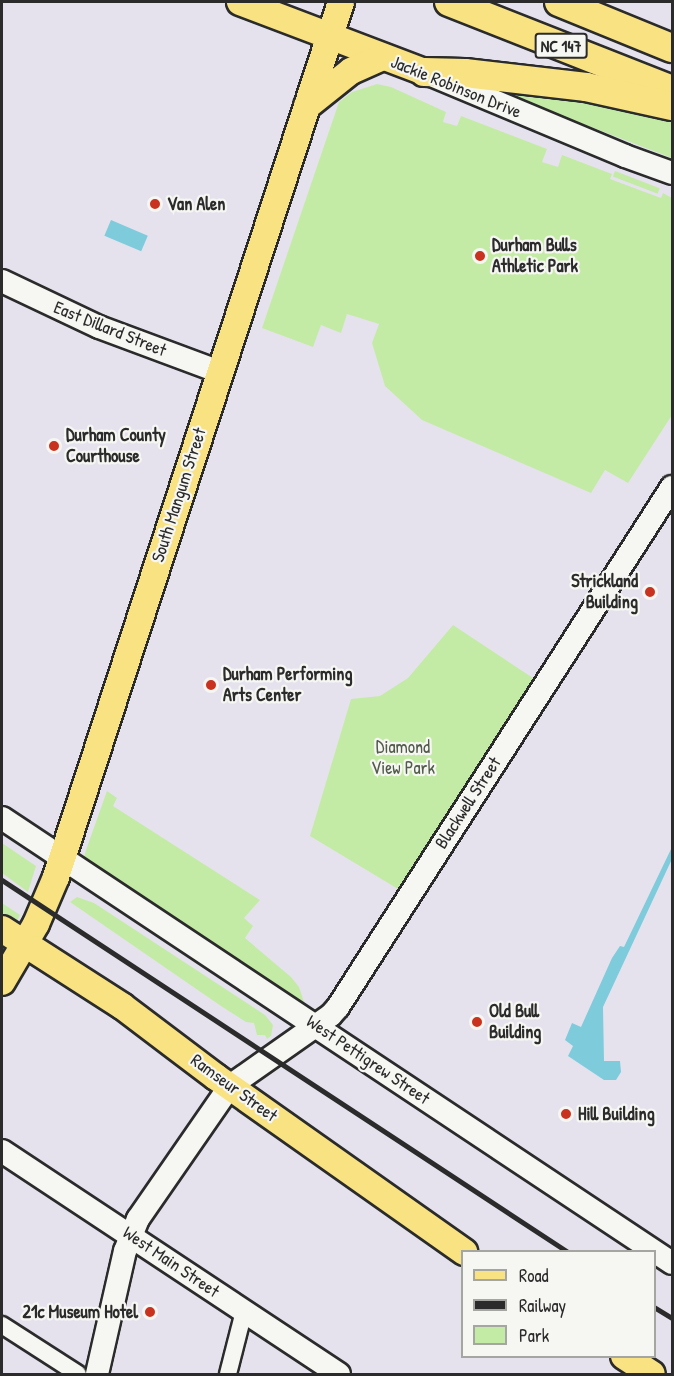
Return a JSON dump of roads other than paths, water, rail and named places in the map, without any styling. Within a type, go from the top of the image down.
[{"type":"highway","name":"NC 147","points":[[449,2],[672,90]]},
{"type":"highway","name":"NC 147","points":[[559,2],[672,48]]},
{"type":"highway","points":[[424,72],[465,73],[586,87],[672,106]]},
{"type":"main road","name":"Jackie Robinson Drive","points":[[240,2],[424,72]]},
{"type":"main road","name":"South Mangum Street","points":[[2,982],[44,908],[62,859],[341,4]]},
{"type":"main road","points":[[307,106],[351,71],[383,57]]},
{"type":"main road","name":"Ramseur Street","points":[[2,929],[122,1006],[230,1086],[464,1250]]},
{"type":"main road","points":[[627,1358],[652,1374]]},
{"type":"street","name":"Jackie Robinson Drive","points":[[424,72],[624,156],[672,173]]},
{"type":"street","name":"East Dillard Street","points":[[2,281],[99,327],[220,372]]},
{"type":"street","name":"Blackwell Street","points":[[230,1086],[338,1007],[672,487]]},
{"type":"street","name":"West Pettigrew Street","points":[[2,818],[652,1250]]},
{"type":"street","points":[[97,1374],[130,1235],[230,1086]]},
{"type":"street","name":"West Main Street","points":[[2,1151],[339,1374]]},
{"type":"street","name":"West Pettigrew Street","points":[[656,1252],[672,1263]]},
{"type":"street","points":[[228,1374],[244,1311]]},
{"type":"street","points":[[2,1325],[78,1374]]},
{"type":"water","points":[[111,220],[148,236],[141,251],[104,236]]},
{"type":"water","points":[[672,847],[672,859],[603,1007],[604,1061],[620,1061],[621,1072],[616,1080],[604,1080],[568,1056],[573,1046],[565,1040],[572,1023],[581,1027],[612,958],[620,946],[624,947]]},
{"type":"railway","points":[[2,880],[565,1250]]},
{"type":"railway","points":[[656,1308],[672,1318]]},
{"type":"place","name":"Van Alen","points":[[155,204]]},
{"type":"place","name":"Durham Bulls Athletic Park","points":[[480,256]]},
{"type":"place","name":"Durham County Courthouse","points":[[54,446]]},
{"type":"place","name":"Strickland Building","points":[[650,592]]},
{"type":"place","name":"Durham Performing Arts Center","points":[[211,685]]},
{"type":"place","name":"Old Bull Building","points":[[477,1022]]},
{"type":"place","name":"Hill Building","points":[[566,1114]]},
{"type":"place","name":"21c Museum Hotel","points":[[150,1312]]},
{"type":"park label","name":"Diamond View Park","points":[[403,758]]}]
